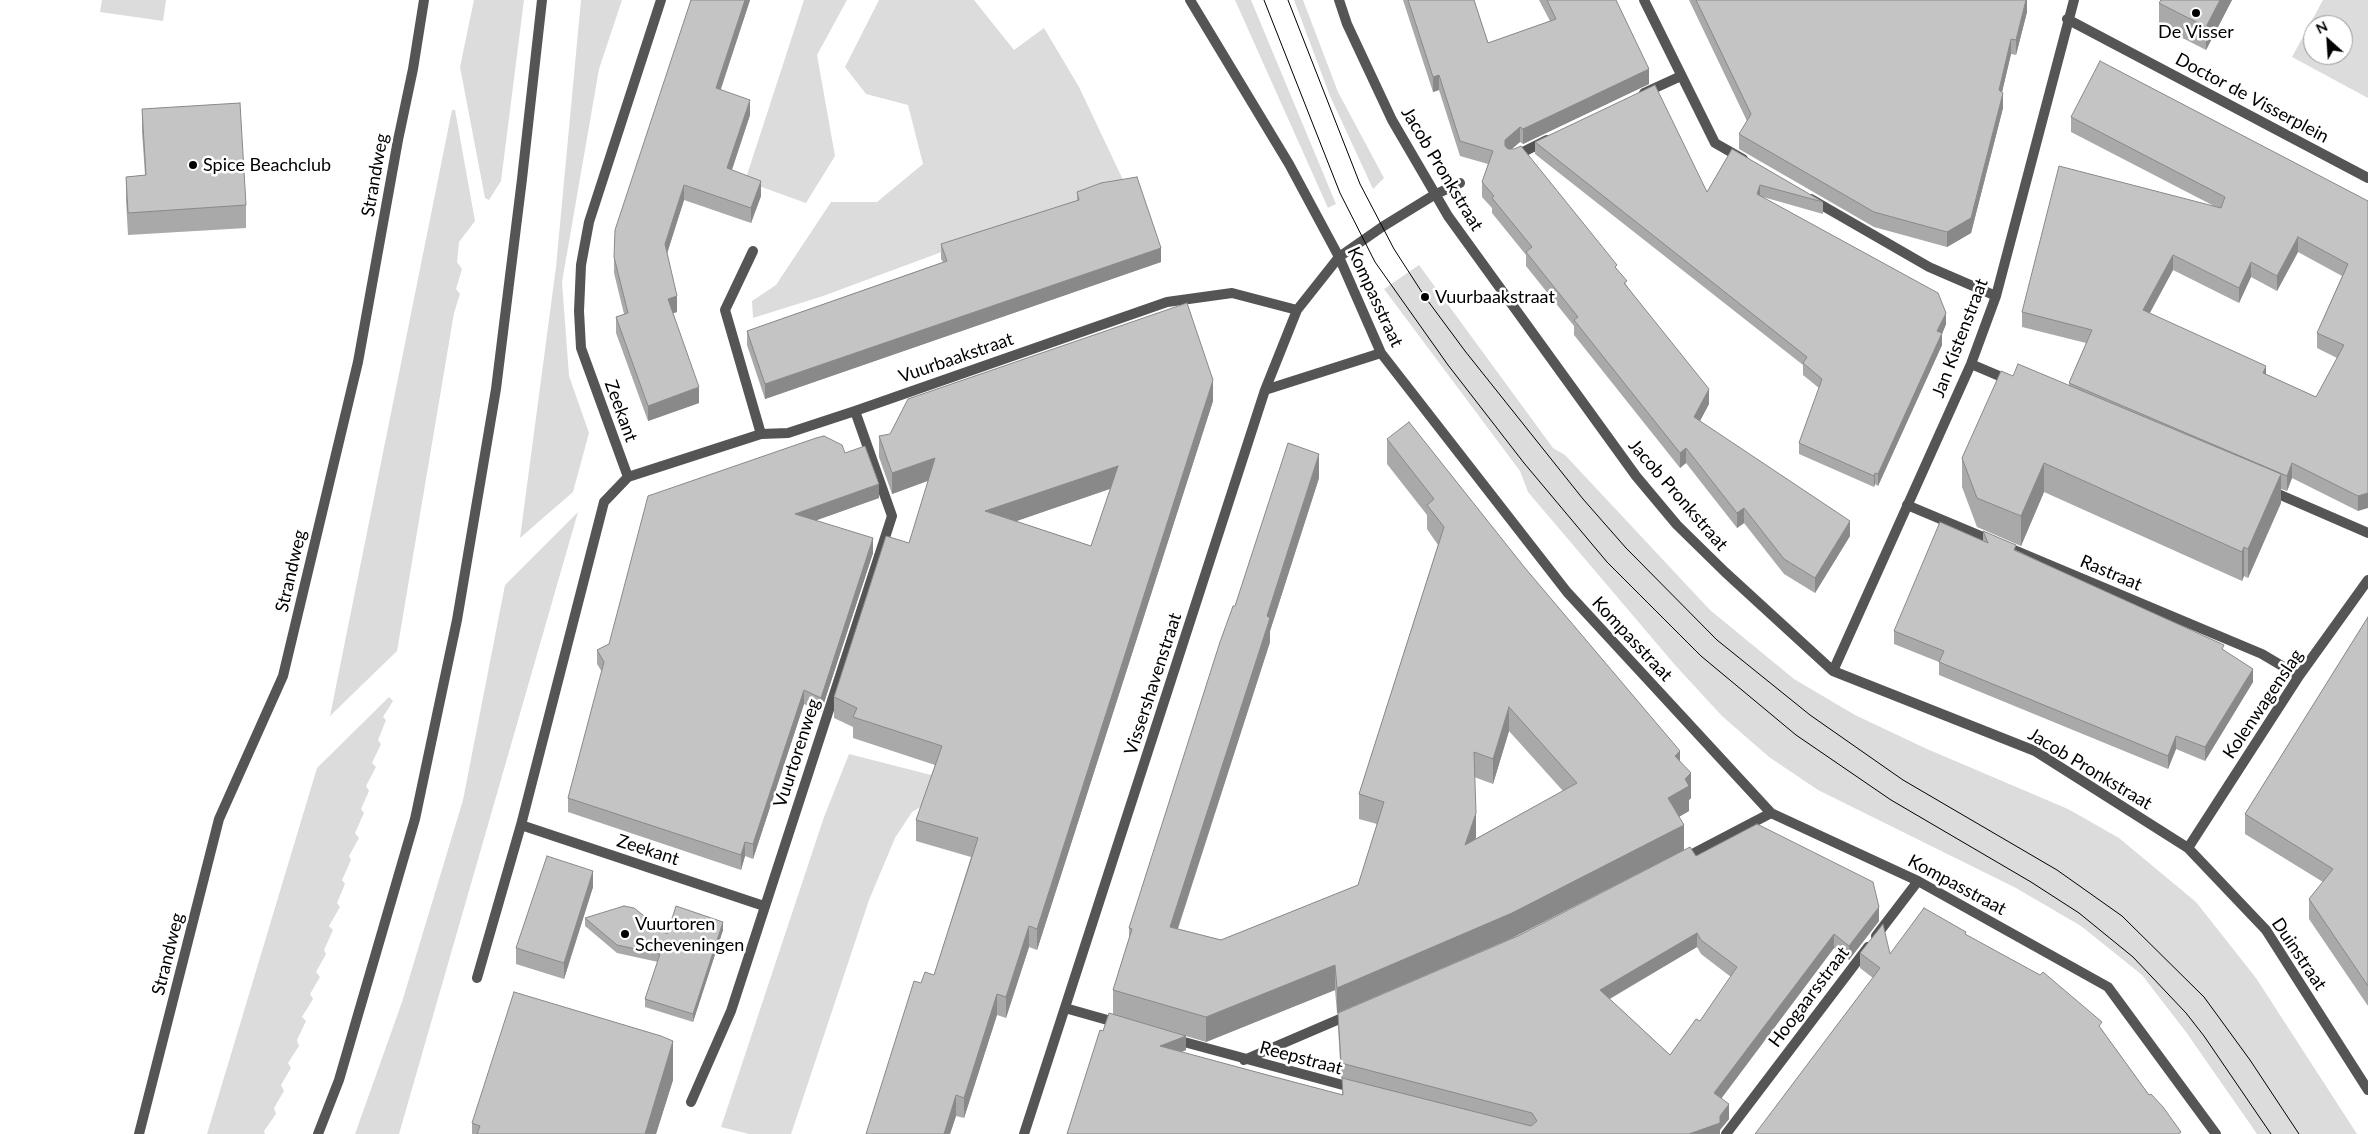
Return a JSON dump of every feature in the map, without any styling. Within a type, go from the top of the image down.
[{"type":"street","name":"Strandweg","points":[[139,1134],[219,819],[283,676],[358,362],[398,140],[413,69],[424,0]]},
{"type":"street","points":[[318,1134],[339,1080],[415,819],[458,620],[496,389],[542,0]]},
{"type":"street","name":"Zeekant","points":[[628,477],[582,348],[579,311],[581,265],[589,222],[661,0]]},
{"type":"street","name":"Kompasstraat","points":[[1190,0],[1289,164],[1339,257],[1381,353],[1567,592],[1771,813],[1918,880],[2108,987],[2216,1134]]},
{"type":"street","name":"Jacob Pronkstraat","points":[[1339,0],[1346,24],[1392,120],[1434,195],[1636,476],[1677,525],[1833,672],[2035,751],[2188,848]]},
{"type":"street","points":[[1644,0],[1715,143],[1749,163]]},
{"type":"street","name":"Jan Kistenstraat","points":[[1833,672],[1971,364],[1996,296],[2067,19],[2074,0]]},
{"type":"street","name":"Doctor de Visserplein","points":[[2067,19],[2368,178]]},
{"type":"street","points":[[1630,100],[1681,76]]},
{"type":"street","points":[[1511,158],[1554,137]]},
{"type":"street","points":[[1339,257],[1382,227],[1434,195],[1460,182]]},
{"type":"street","points":[[1800,193],[1929,267],[1996,296]]},
{"type":"street","points":[[753,252],[725,310],[761,434]]},
{"type":"street","name":"Vissershavenstraat","points":[[1024,1134],[1265,390],[1297,310],[1339,257]]},
{"type":"street","name":"Vuurbaakstraat","points":[[628,477],[761,434],[788,433],[1167,302],[1232,293],[1297,310]]},
{"type":"street","points":[[1265,390],[1381,353]]},
{"type":"street","points":[[1971,364],[2025,387]]},
{"type":"street","name":"Vuurtorenweg","points":[[691,1102],[731,1011],[892,516],[855,411]]},
{"type":"street","points":[[476,978],[520,825],[604,502],[628,477]]},
{"type":"street","points":[[2260,486],[2368,533]]},
{"type":"street","name":"Rastraat","points":[[1907,504],[2262,654],[2299,676]]},
{"type":"street","name":"Kolenwagenslag","points":[[2188,848],[2299,676],[2368,580]]},
{"type":"street","points":[[1674,863],[1771,813]]},
{"type":"street","name":"Zeekant","points":[[520,825],[764,906]]},
{"type":"street","name":"Duinstraat","points":[[2188,848],[2266,930],[2368,1090]]},
{"type":"street","name":"Hoogaarsstraat","points":[[1726,1134],[1918,880]]},
{"type":"street","points":[[1065,1008],[1131,1027]]},
{"type":"street","points":[[1244,1060],[1362,1010]]},
{"type":"street","name":"Reepstraat","points":[[1159,1035],[1244,1060],[1368,1092]]},
{"type":"shaded area","points":[[102,0],[166,0],[163,21],[100,12]]},
{"type":"shaded area","points":[[474,0],[524,0],[501,181],[489,200],[485,198],[460,67]]},
{"type":"shaded area","points":[[581,0],[622,0],[599,69],[562,282],[569,376],[589,433],[573,492],[520,538],[556,267]]},
{"type":"shaded area","points":[[804,0],[847,0],[817,55],[835,156],[806,203],[745,181]]},
{"type":"shaded area","points":[[879,0],[974,0],[1014,50],[1044,28],[1079,87],[1125,184],[823,296],[753,318],[752,301],[776,285],[831,202],[877,202],[923,164],[908,105],[866,94],[845,67]]},
{"type":"shaded area","points":[[1235,0],[1251,0],[1336,204],[1328,208]]},
{"type":"shaded area","points":[[1294,0],[1303,0],[1338,92],[1384,178],[1373,189],[1330,96]]},
{"type":"shaded area","points":[[2323,0],[2368,0],[2368,98],[2307,65],[2353,65],[2353,15],[2315,15]]},
{"type":"shaded area","points":[[2303,37],[2303,63],[2292,57]]},
{"type":"shaded area","points":[[452,110],[455,110],[475,221],[459,242],[457,262],[462,269],[456,289],[460,294],[454,313],[397,651],[330,716]]},
{"type":"shaded area","points":[[1419,265],[1553,448],[1565,455],[1710,610],[1794,679],[1855,715],[1927,749],[2068,809],[2119,838],[2196,902],[2256,978],[2357,1134],[2257,1134],[2186,1032],[2142,975],[2081,926],[2016,888],[1818,790],[1769,757],[1722,716],[1675,665],[1528,492],[1520,471],[1384,289]]},
{"type":"shaded area","points":[[578,512],[399,1134],[355,1134],[402,1002],[463,800],[505,585]]},
{"type":"shaded area","points":[[389,697],[393,701],[383,717],[386,720],[378,740],[381,744],[372,763],[376,767],[366,786],[369,791],[361,809],[364,813],[355,833],[359,838],[349,856],[351,860],[342,880],[345,884],[337,903],[340,907],[329,926],[333,930],[324,950],[326,954],[316,972],[320,977],[310,994],[313,999],[302,1017],[306,1021],[297,1040],[299,1046],[288,1063],[291,1068],[281,1085],[284,1091],[274,1108],[276,1114],[264,1131],[265,1134],[207,1134],[317,768]]},
{"type":"shaded area","points":[[849,754],[935,776],[937,797],[912,812],[895,838],[869,900],[791,1134],[749,1134],[721,1127],[824,817]]},
{"type":"building","points":[[691,0],[745,0],[716,88],[750,100],[727,168],[761,181],[751,208],[684,185],[665,244],[677,296],[668,299],[699,387],[648,406],[616,317],[628,313],[614,257],[615,230]]},
{"type":"building","points":[[1408,0],[1474,0],[1488,43],[1556,19],[1547,0],[1616,0],[1649,69],[1523,129],[1520,127],[1505,140],[1505,146],[1508,149],[1514,149],[1521,146],[1617,265],[1615,267],[1627,281],[1624,283],[1709,389],[1694,417],[1850,521],[1815,578],[1784,559],[1744,508],[1737,513],[1686,448],[1680,453],[1574,320],[1578,317],[1526,252],[1532,247],[1492,198],[1494,196],[1482,182],[1493,151],[1460,141],[1439,75],[1433,77]]},
{"type":"building","points":[[1696,0],[2026,0],[2016,40],[2011,39],[1999,90],[2003,93],[1971,218],[1947,232],[1874,212],[1739,134],[1751,114]]},
{"type":"building","points":[[2161,0],[2220,0],[2206,27],[2159,3]]},
{"type":"building","points":[[2100,61],[2368,201],[2368,493],[2358,496],[2292,463],[2287,476],[2069,383],[2092,330],[2022,312],[2059,166],[2221,208],[2225,197],[2071,117]],"holes":[[[2298,237],[2348,264],[2317,333],[2344,345],[2316,397],[2263,373],[2266,366],[2143,310],[2173,255],[2239,288],[2251,262],[2277,276]]]},
{"type":"building","points":[[1655,85],[1707,192],[1732,149],[1823,202],[1760,185],[1757,194],[1938,293],[1946,313],[1937,331],[1942,333],[1878,474],[1875,473],[1874,476],[1799,443],[1822,379],[1803,363],[1807,357],[1535,142]]},
{"type":"building","name":"Spice Beachclub","points":[[240,103],[246,205],[128,213],[126,177],[146,175],[142,109]]},
{"type":"building","points":[[1137,177],[1161,248],[765,384],[747,331],[947,261],[941,244],[1079,200],[1077,192],[1101,183]]},
{"type":"building","points":[[1187,303],[1213,380],[1037,929],[1029,926],[1006,997],[997,994],[964,1098],[956,1095],[944,1134],[866,1134],[914,981],[921,983],[925,972],[934,975],[978,838],[916,820],[942,746],[853,717],[857,708],[834,697],[886,536],[909,543],[935,458],[892,473],[879,436],[890,434],[908,399]],"holes":[[[1118,466],[1091,546],[985,511]]]},
{"type":"building","points":[[2018,364],[2281,474],[2248,549],[2244,547],[2242,552],[2044,463],[2021,516],[1977,498],[1962,458],[2001,371],[2013,376]]},
{"type":"building","points":[[1409,422],[1525,568],[1680,751],[1675,756],[1691,773],[1685,779],[1689,786],[1668,798],[1684,825],[1512,913],[1337,988],[1335,965],[1206,1017],[1113,990],[1132,929],[1129,928],[1220,642],[1233,606],[1235,606],[1288,443],[1319,454],[1267,616],[1270,618],[1170,927],[1221,940],[1358,885],[1384,802],[1359,794],[1444,527],[1427,505],[1434,499],[1387,439]],"holes":[[[1509,707],[1577,783],[1465,845],[1476,813],[1474,752],[1493,759]]]},
{"type":"building","points":[[824,436],[842,445],[845,453],[865,446],[879,484],[795,514],[873,538],[821,698],[804,690],[753,844],[745,842],[741,855],[568,798],[604,662],[597,650],[609,644],[648,496]]},
{"type":"building","points":[[1940,522],[1988,543],[1983,531],[2016,545],[2014,550],[2224,645],[2222,649],[2253,669],[2205,747],[2176,736],[2168,756],[1939,662],[1944,651],[1894,631]]},
{"type":"building","points":[[2368,617],[2368,986],[2309,899],[2333,869],[2245,814]]},
{"type":"building","points":[[1757,824],[1873,882],[1879,907],[1849,946],[1834,934],[1714,1093],[1729,1104],[1720,1116],[1720,1123],[1689,1134],[1067,1134],[1100,1030],[1103,1031],[1109,1013],[1186,1036],[1160,1046],[1271,1076],[1343,1095],[1342,1078],[1531,1126],[1537,1121],[1532,1113],[1341,1063],[1338,1013],[1518,936],[1690,847],[1696,856]],"holes":[[[1697,933],[1701,940],[1737,967],[1700,1021],[1696,1019],[1670,1055],[1600,990]]]},
{"type":"building","points":[[547,856],[593,871],[564,963],[516,948]]},
{"type":"building","points":[[624,906],[634,908],[667,934],[676,906],[723,922],[693,1014],[645,999],[660,954],[617,945],[585,918]]},
{"type":"building","points":[[1924,908],[1966,932],[1965,934],[2040,975],[2043,972],[2102,1022],[2099,1026],[2149,1095],[2151,1094],[2163,1107],[2181,1132],[2178,1134],[1755,1134],[1880,968],[1860,953],[1883,924],[1890,954]]},
{"type":"building","points":[[514,992],[673,1041],[645,1134],[477,1134],[480,1126],[472,1123]]},
{"type":"tram line","points":[[1264,0],[1340,193],[1375,262],[1448,365],[1524,463],[1607,562],[1701,656],[1796,735],[1891,800],[2031,882],[2079,913],[2133,957],[2186,1013],[2204,1036],[2271,1134]]},
{"type":"tram line","points":[[1288,0],[1360,184],[1394,249],[1425,297],[1465,351],[1583,499],[1626,548],[1717,640],[1810,715],[1903,780],[2057,870],[2122,916],[2204,997],[2250,1060],[2299,1134]]},
{"type":"place","name":"De Visser","points":[[2196,13]]},
{"type":"place","name":"Spice Beachclub","points":[[193,165]]},
{"type":"place","name":"Vuurbaakstraat","points":[[1425,297]]},
{"type":"place","name":"Vuurtoren Scheveningen","points":[[625,934]]}]
